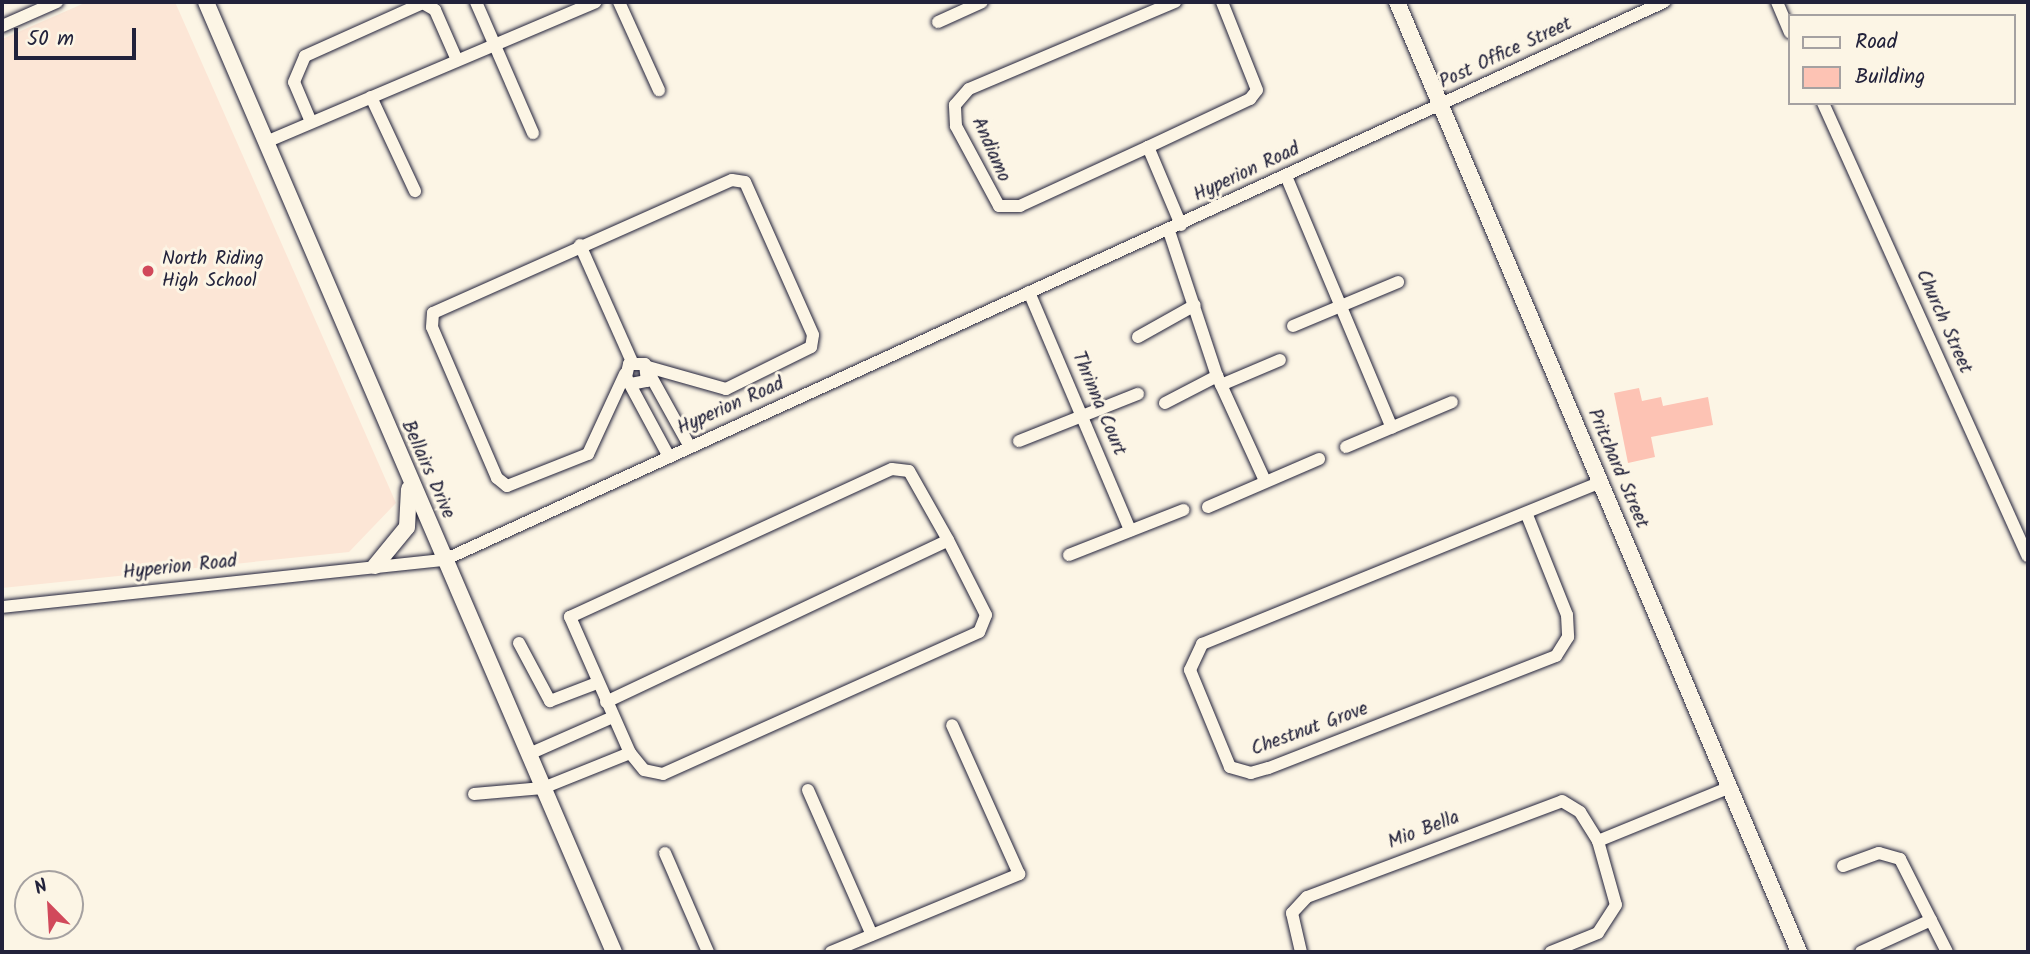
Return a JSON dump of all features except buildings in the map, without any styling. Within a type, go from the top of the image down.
[{"type":"street","points":[[2,26],[57,2]]},
{"type":"street","name":"Bellairs Drive","points":[[206,2],[409,481],[614,952]]},
{"type":"street","points":[[476,2],[533,133]]},
{"type":"street","points":[[266,142],[596,2]]},
{"type":"street","points":[[619,2],[659,90]]},
{"type":"street","points":[[937,22],[982,2]]},
{"type":"street","name":"Andiamo","points":[[1175,2],[969,89],[955,105],[957,127],[999,206],[1020,206],[1255,96],[1254,75],[1222,2]]},
{"type":"street","name":"Pritchard Street","points":[[1397,2],[1799,952]]},
{"type":"street","name":"Post Office Street","points":[[1440,106],[1664,2]]},
{"type":"street","points":[[1777,2],[1788,27]]},
{"type":"street","points":[[311,122],[294,82],[305,56],[423,3],[435,10],[457,60]]},
{"type":"street","points":[[371,97],[415,191]]},
{"type":"street","name":"Church Street","points":[[1824,105],[2028,556]]},
{"type":"street","name":"Hyperion Road","points":[[2,607],[444,560],[1440,106]]},
{"type":"street","points":[[1148,147],[1175,228],[1195,305],[1219,380],[1265,481]]},
{"type":"street","points":[[1286,176],[1392,428]]},
{"type":"street","points":[[732,180],[749,187],[813,335],[811,347],[726,389],[649,370],[629,373],[588,454],[507,485],[497,478],[432,327],[437,306],[732,180]]},
{"type":"street","points":[[580,245],[629,373],[669,457]]},
{"type":"street","points":[[1293,326],[1398,282]]},
{"type":"street","name":"Thrinna Court","points":[[1030,292],[1130,530]]},
{"type":"street","points":[[1138,337],[1195,305]]},
{"type":"street","points":[[1165,403],[1219,380],[1280,360]]},
{"type":"street","points":[[629,373],[644,384],[649,370]]},
{"type":"street","points":[[649,370],[690,447]]},
{"type":"street","points":[[1019,442],[1138,394]]},
{"type":"street","points":[[1346,447],[1452,402]]},
{"type":"street","points":[[1208,507],[1319,459]]},
{"type":"street","points":[[892,469],[909,471],[986,615],[979,632],[663,774],[652,775],[630,753],[597,682],[570,617],[892,469]]},
{"type":"street","points":[[374,566],[407,527],[409,481]]},
{"type":"street","name":"Chestnut Grove","points":[[1527,515],[1567,615],[1569,637],[1556,656],[1268,768],[1251,773],[1230,766],[1190,670],[1202,644],[1527,515],[1600,482]]},
{"type":"street","points":[[1069,555],[1183,510]]},
{"type":"street","points":[[606,702],[948,540]]},
{"type":"street","points":[[519,643],[550,701],[597,682]]},
{"type":"street","points":[[529,754],[613,717]]},
{"type":"street","points":[[831,952],[1019,874],[952,725]]},
{"type":"street","points":[[474,794],[543,788],[630,753]]},
{"type":"street","points":[[1598,841],[1728,788]]},
{"type":"street","points":[[808,790],[872,935]]},
{"type":"street","name":"Mio Bella","points":[[1301,952],[1292,913],[1307,897],[1544,805],[1572,805],[1598,841],[1614,895],[1613,918],[1598,933],[1551,952]]},
{"type":"street","points":[[665,853],[708,952]]},
{"type":"street","points":[[1843,866],[1891,853],[1907,868],[1947,952]]},
{"type":"street","points":[[1861,952],[1931,920]]},
{"type":"shaded area","name":"North Riding High School","points":[[87,2],[175,2],[396,503],[349,552],[2,588],[2,39]]},
{"type":"place","name":"North Riding High School","points":[[148,271]]}]
